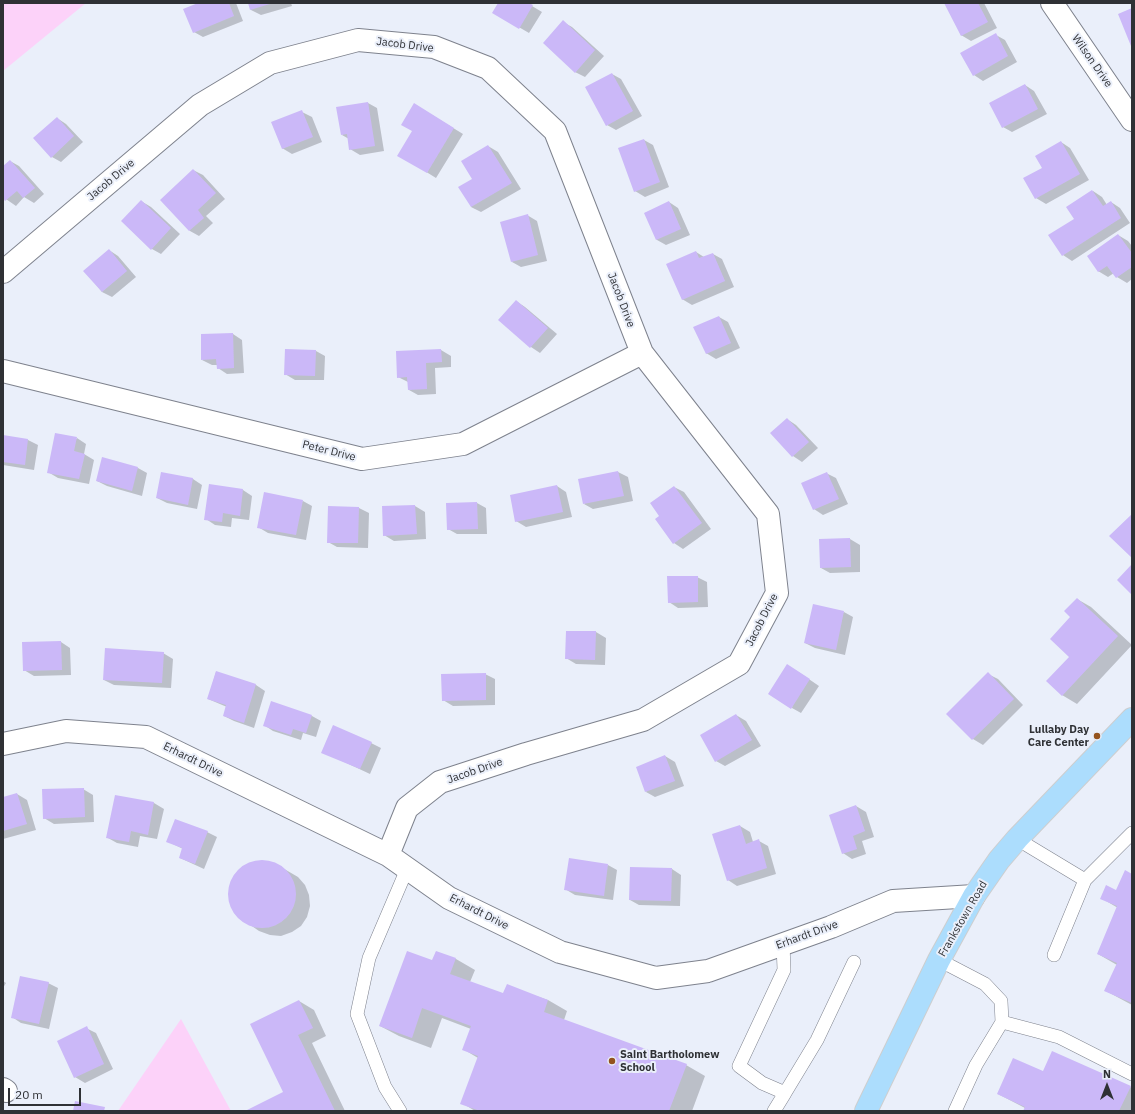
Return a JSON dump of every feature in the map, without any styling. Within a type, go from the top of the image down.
[{"type":"main road","name":"Frankstown Road","points":[[866,1111],[938,960],[974,896],[999,860],[1017,839],[1132,719]]},
{"type":"street","name":"Wilson Drive","points":[[1052,3],[1132,120]]},
{"type":"street","name":"Jacob Drive","points":[[3,272],[200,105],[270,63],[358,40],[434,47],[488,68],[555,131],[642,353],[768,514],[777,593],[738,664],[643,720],[526,754],[440,782],[407,808],[388,855]]},
{"type":"street","name":"Peter Drive","points":[[3,371],[362,459],[463,444],[642,353]]},
{"type":"street","name":"Erhardt Drive","points":[[3,744],[66,731],[146,737],[388,855],[449,898],[560,952],[656,978],[708,971],[783,944],[893,901],[974,896]]},
{"type":"lane","points":[[1054,955],[1085,880],[1132,833]]},
{"type":"lane","points":[[1017,839],[1085,880]]},
{"type":"lane","points":[[400,1111],[385,1088],[357,1014],[369,958],[407,869]]},
{"type":"lane","points":[[783,944],[784,970],[739,1066],[762,1083],[784,1093]]},
{"type":"lane","points":[[938,960],[984,984],[1001,1001],[1002,1022],[976,1066],[955,1111]]},
{"type":"lane","points":[[774,1111],[817,1040],[854,962]]},
{"type":"lane","points":[[1002,1022],[1059,1037],[1132,1074]]},
{"type":"shaded area","points":[[3,3],[86,3],[3,71]]},
{"type":"shaded area","points":[[181,1019],[231,1111],[118,1111]]},
{"type":"building","points":[[198,3],[229,3],[234,16],[193,33],[183,9]]},
{"type":"building","points":[[248,3],[273,3],[250,10]]},
{"type":"building","points":[[498,3],[529,3],[533,5],[519,29],[492,13]]},
{"type":"building","points":[[944,3],[978,3],[988,22],[961,36]]},
{"type":"building","points":[[1132,8],[1132,46],[1131,46],[1118,14]]},
{"type":"building","points":[[563,20],[595,50],[575,73],[543,43]]},
{"type":"building","points":[[996,33],[1008,56],[973,76],[960,53]]},
{"type":"building","points":[[612,73],[633,111],[606,126],[585,87]]},
{"type":"building","points":[[1025,84],[1038,109],[1002,128],[989,103]]},
{"type":"building","points":[[368,102],[375,146],[349,150],[347,134],[341,135],[336,107]]},
{"type":"building","points":[[414,103],[454,128],[427,173],[397,156],[412,131],[401,125]]},
{"type":"building","points":[[302,110],[313,137],[282,149],[271,122]]},
{"type":"building","points":[[57,117],[74,136],[51,158],[33,138]]},
{"type":"building","points":[[644,139],[660,182],[634,192],[618,148]]},
{"type":"building","points":[[1061,141],[1080,174],[1035,199],[1023,178],[1042,168],[1035,156]]},
{"type":"building","points":[[488,145],[512,183],[471,207],[458,187],[472,179],[461,161]]},
{"type":"building","points":[[10,160],[35,188],[23,198],[17,191],[5,201],[3,198],[3,166]]},
{"type":"building","points":[[193,169],[216,193],[198,210],[204,218],[189,231],[160,200]]},
{"type":"building","points":[[1092,190],[1103,206],[1111,201],[1121,218],[1062,256],[1048,235],[1074,219],[1066,207]]},
{"type":"building","points":[[141,200],[171,228],[151,250],[121,221]]},
{"type":"building","points":[[669,201],[681,229],[656,240],[644,213]]},
{"type":"building","points":[[528,214],[538,255],[511,262],[500,222]]},
{"type":"building","points":[[1118,234],[1132,253],[1132,267],[1116,278],[1107,266],[1098,272],[1087,256]]},
{"type":"building","points":[[109,249],[127,271],[102,292],[83,271]]},
{"type":"building","points":[[696,251],[699,258],[713,253],[725,281],[682,300],[666,264]]},
{"type":"building","points":[[516,300],[548,328],[530,348],[498,320]]},
{"type":"building","points":[[719,316],[731,343],[706,354],[693,327]]},
{"type":"building","points":[[233,333],[234,368],[217,369],[216,359],[201,360],[201,334]]},
{"type":"building","points":[[285,349],[316,350],[315,376],[284,375]]},
{"type":"building","points":[[441,349],[442,362],[426,363],[427,389],[408,390],[407,377],[397,378],[396,351]]},
{"type":"building","points":[[787,418],[809,442],[792,457],[770,433]]},
{"type":"building","points":[[55,433],[77,437],[74,451],[85,454],[79,479],[47,473]]},
{"type":"building","points":[[3,435],[28,439],[25,465],[3,462]]},
{"type":"building","points":[[102,457],[138,467],[132,491],[96,481]]},
{"type":"building","points":[[618,471],[624,496],[583,504],[578,479]]},
{"type":"building","points":[[161,472],[193,478],[188,505],[156,498]]},
{"type":"building","points":[[827,472],[839,499],[813,510],[801,483]]},
{"type":"building","points":[[209,484],[243,489],[240,516],[223,513],[222,522],[204,520]]},
{"type":"building","points":[[557,485],[563,512],[515,522],[510,495]]},
{"type":"building","points":[[674,486],[702,523],[673,544],[655,519],[659,516],[650,503]]},
{"type":"building","points":[[264,492],[303,500],[296,535],[257,528]]},
{"type":"building","points":[[477,502],[478,529],[447,530],[446,503]]},
{"type":"building","points":[[415,505],[417,534],[383,536],[382,506]]},
{"type":"building","points":[[328,506],[359,507],[358,543],[327,543]]},
{"type":"building","points":[[1132,514],[1132,558],[1109,536]]},
{"type":"building","points":[[850,538],[851,567],[820,568],[819,539]]},
{"type":"building","points":[[1132,564],[1132,595],[1117,580]]},
{"type":"building","points":[[667,576],[698,576],[698,602],[668,603]]},
{"type":"building","points":[[1077,598],[1118,636],[1062,696],[1046,681],[1069,657],[1050,639],[1070,617],[1064,611]]},
{"type":"building","points":[[813,604],[844,611],[836,650],[804,643]]},
{"type":"building","points":[[566,631],[596,631],[595,660],[565,659]]},
{"type":"building","points":[[61,641],[62,670],[23,671],[22,642]]},
{"type":"building","points":[[105,648],[164,652],[162,683],[103,680]]},
{"type":"building","points":[[787,664],[810,679],[791,709],[768,694]]},
{"type":"building","points":[[216,671],[256,684],[244,723],[223,716],[226,705],[207,699]]},
{"type":"building","points":[[988,672],[1014,699],[972,740],[946,714]]},
{"type":"building","points":[[486,673],[486,700],[442,701],[441,674]]},
{"type":"building","points":[[271,701],[312,715],[306,733],[293,729],[291,735],[263,726]]},
{"type":"building","points":[[736,714],[752,740],[715,762],[700,735]]},
{"type":"building","points":[[333,725],[372,742],[360,769],[321,753]]},
{"type":"building","points":[[665,755],[675,781],[645,792],[636,767]]},
{"type":"building","points":[[84,788],[85,817],[43,819],[42,789]]},
{"type":"building","points":[[17,793],[27,824],[3,831],[3,797]]},
{"type":"building","points":[[115,795],[154,802],[148,835],[131,831],[129,842],[106,838]]},
{"type":"building","points":[[856,805],[865,831],[853,836],[857,849],[842,854],[829,815]]},
{"type":"building","points":[[175,819],[208,831],[195,864],[179,858],[182,848],[166,842]]},
{"type":"building","points":[[740,825],[746,844],[759,839],[767,868],[727,881],[712,834]]},
{"type":"building","points":[[569,858],[608,864],[604,896],[564,890]]},
{"type":"building","points":[[262,860],[275,863],[286,870],[293,881],[296,894],[293,907],[286,918],[275,925],[262,928],[249,925],[238,918],[231,907],[228,894],[231,881],[238,870],[249,863]]},
{"type":"building","points":[[630,867],[672,868],[671,901],[629,900]]},
{"type":"building","points":[[1125,870],[1132,874],[1132,1003],[1104,991],[1117,963],[1097,954],[1117,906],[1100,899],[1106,885],[1116,890]]},
{"type":"building","points":[[407,951],[432,960],[436,951],[456,958],[450,974],[503,993],[507,984],[548,1000],[544,1012],[687,1064],[669,1111],[480,1111],[460,1104],[478,1056],[462,1050],[471,1026],[422,1008],[412,1038],[379,1026]]},
{"type":"building","points":[[20,976],[49,982],[39,1024],[11,1018]]},
{"type":"building","points":[[299,1000],[313,1028],[298,1035],[335,1111],[245,1111],[283,1092],[250,1024]]},
{"type":"building","points":[[87,1026],[104,1064],[74,1078],[57,1041]]},
{"type":"building","points":[[1052,1051],[1131,1086],[1119,1111],[1023,1111],[1025,1107],[997,1094],[1013,1058],[1043,1071]]},
{"type":"building","points":[[75,1101],[105,1107],[104,1111],[73,1111]]},
{"type":"place","name":"Lullaby Day Care Center","points":[[1097,736]]},
{"type":"place","name":"Saint Bartholomew School","points":[[612,1061]]}]
